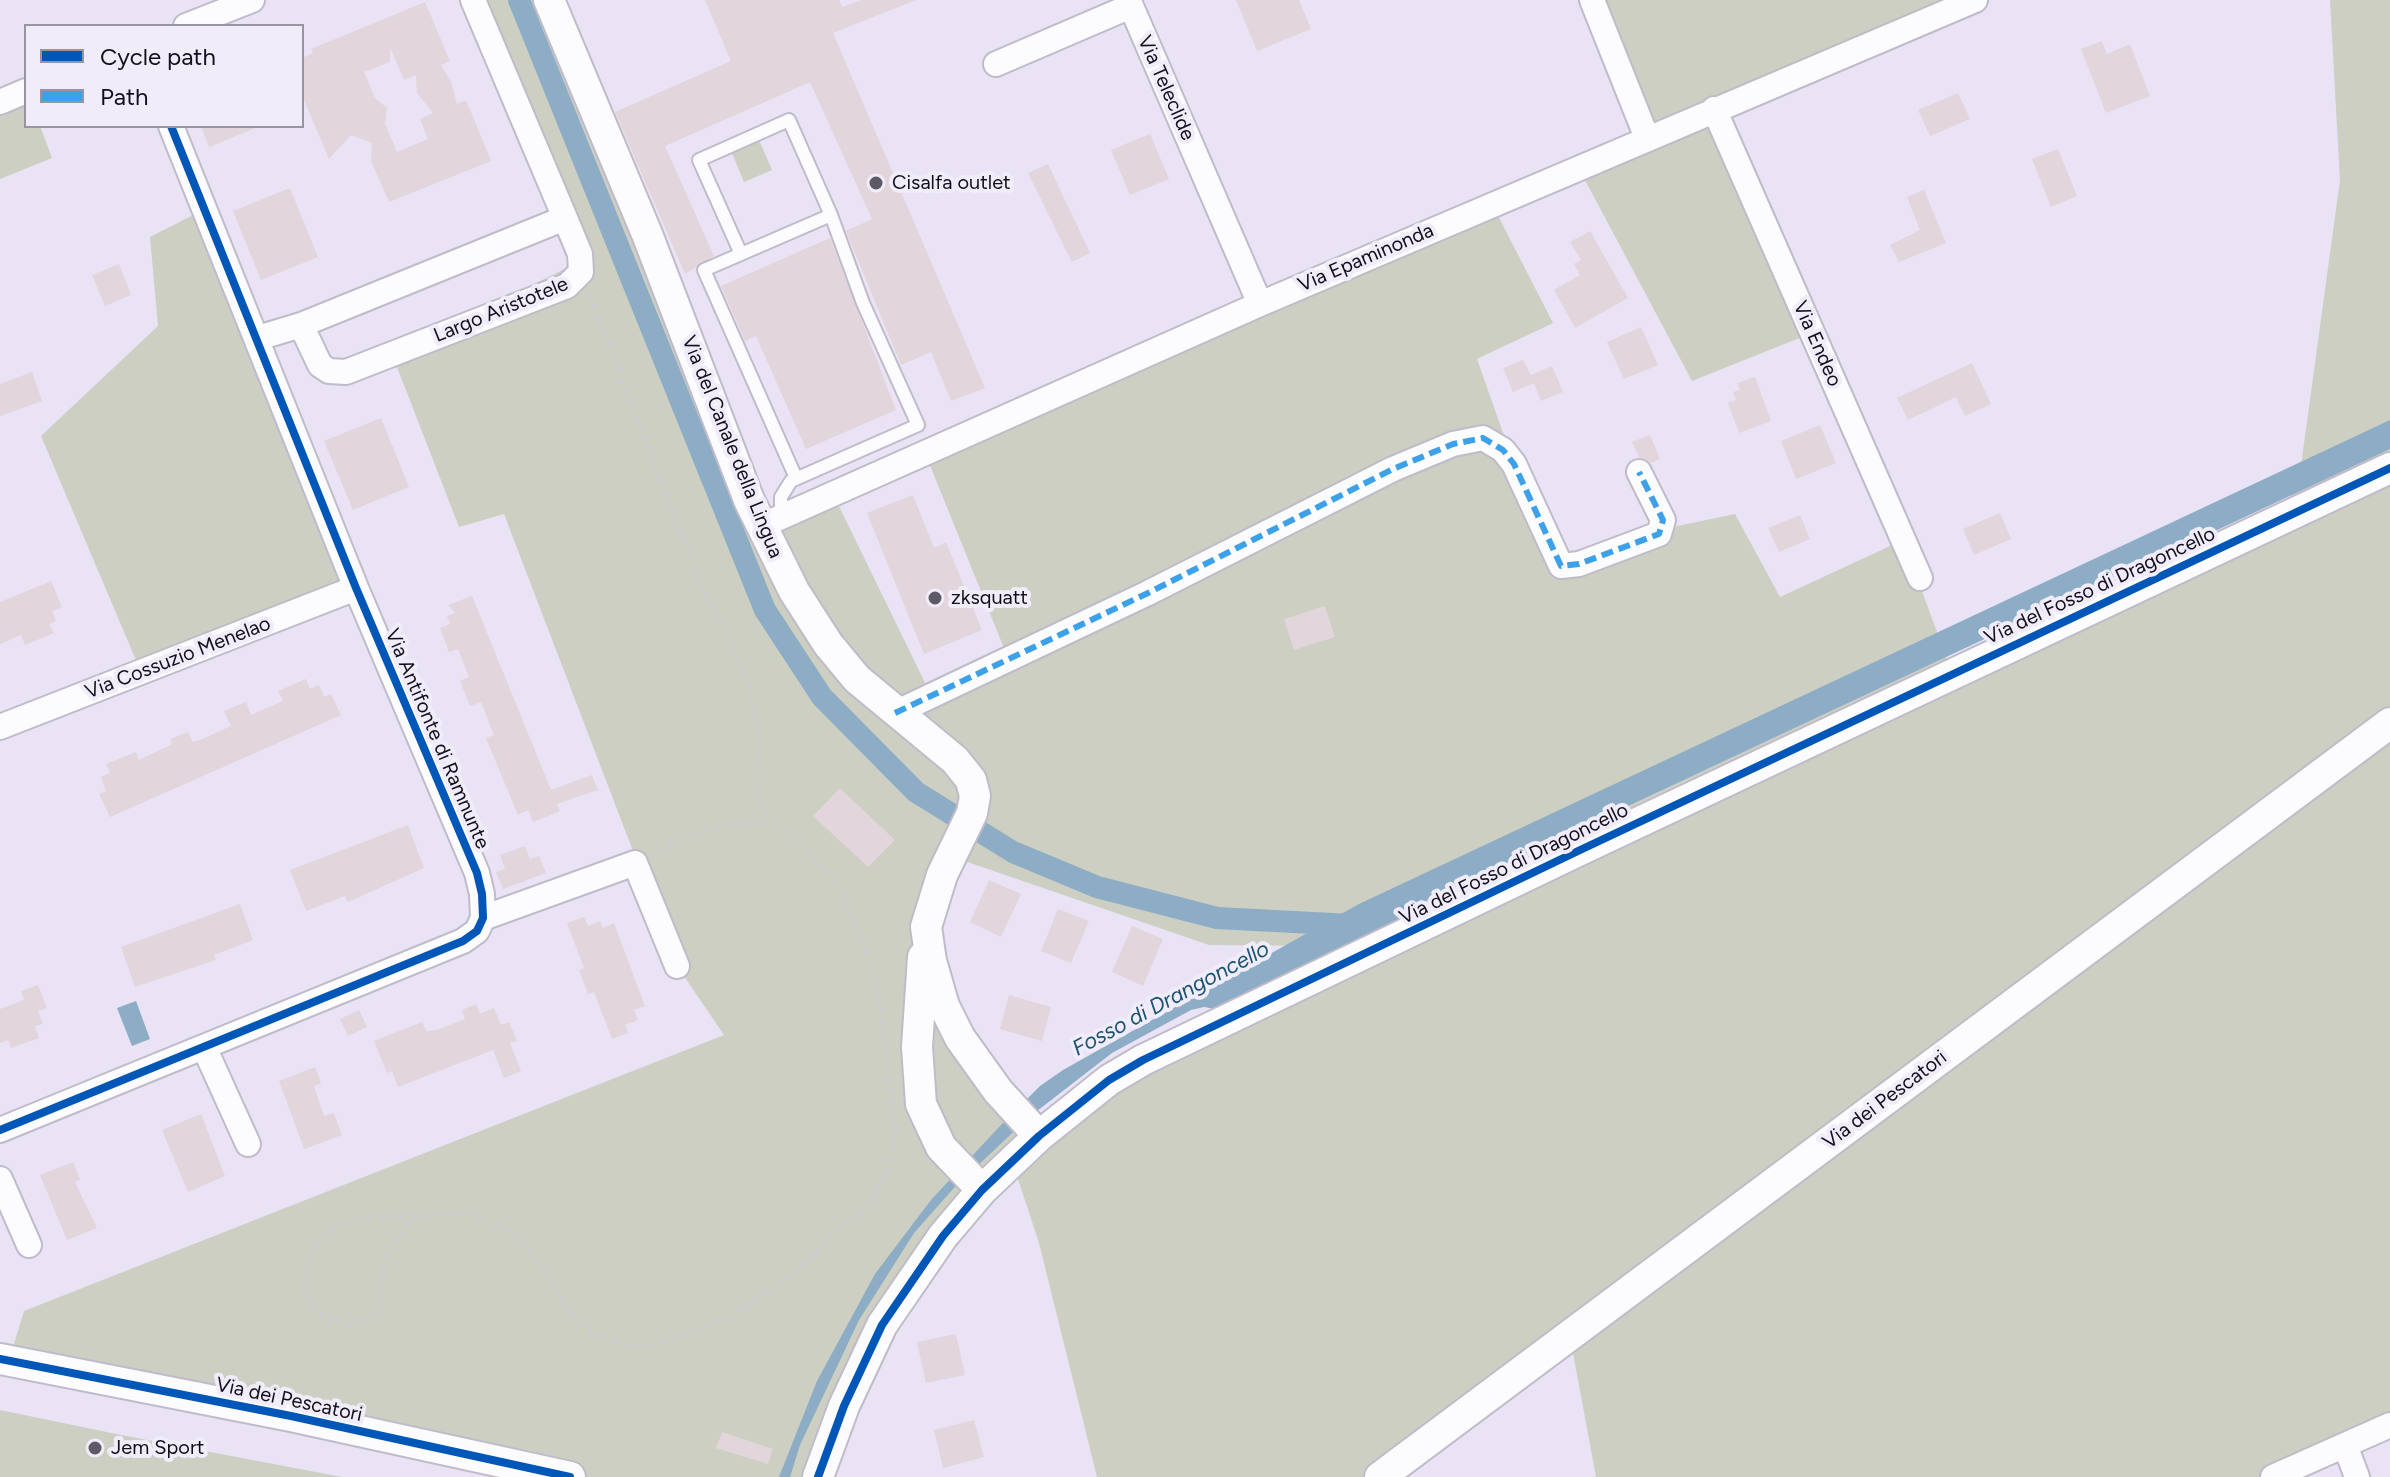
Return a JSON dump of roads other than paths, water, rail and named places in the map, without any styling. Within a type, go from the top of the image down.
[{"type":"street","points":[[190,24],[226,5],[252,0]]},
{"type":"street","name":"Largo Aristotele","points":[[301,325],[320,365],[342,373],[562,288],[581,272],[580,254],[473,0]]},
{"type":"street","name":"Via del Canale della Lingua","points":[[549,0],[771,522],[794,591],[828,644],[857,679],[963,768],[975,796],[972,813],[950,856],[926,927],[937,985],[960,1038],[1004,1098],[1036,1132]]},
{"type":"street","points":[[1592,0],[1647,138]]},
{"type":"street","name":"Via Epaminonda","points":[[771,522],[1260,304],[1975,0]]},
{"type":"street","name":"Via Teleclide","points":[[996,64],[1131,6],[1260,304]]},
{"type":"street","points":[[0,102],[24,92]]},
{"type":"street","name":"Via Endeo","points":[[1714,109],[1920,578]]},
{"type":"street","name":"Via Antifonte di Ramnunte","points":[[172,128],[356,588],[477,873],[483,918]]},
{"type":"street","points":[[258,338],[301,325],[565,218]]},
{"type":"street","points":[[895,713],[1146,594],[1393,469],[1453,444],[1483,438],[1503,450],[1514,464],[1561,566],[1579,564],[1659,534],[1663,520],[1639,472]]},
{"type":"street","name":"Via del Fosso di Dragoncello","points":[[818,1477],[844,1406],[882,1325],[979,1188],[1036,1132],[1143,1060],[1889,702],[2390,468]]},
{"type":"street","name":"Via Cossuzio Menelao","points":[[0,727],[356,588]]},
{"type":"street","name":"Via dei Pescatori","points":[[1380,1477],[2390,723]]},
{"type":"street","points":[[0,1130],[463,941],[477,931],[483,918],[635,863],[677,966]]},
{"type":"street","points":[[926,927],[917,1047],[924,1115],[949,1156],[979,1188]]},
{"type":"street","points":[[917,1047],[960,1038]]},
{"type":"street","points":[[204,1047],[248,1144]]},
{"type":"street","points":[[0,1179],[29,1245]]},
{"type":"street","name":"Via dei Pescatori","points":[[0,1359],[263,1410],[570,1477]]},
{"type":"street","points":[[2273,1477],[2390,1425]]},
{"type":"street","points":[[2345,1445],[2357,1477]]},
{"type":"lane","points":[[741,254],[699,160],[789,120],[831,215],[863,303],[918,425],[796,478],[781,497],[771,522]]},
{"type":"lane","points":[[796,478],[704,270],[831,215]]},
{"type":"water","points":[[2390,420],[2390,449],[1419,904],[1379,933],[1215,1009],[1204,1007],[1191,1010],[1112,1053],[1028,1118],[953,1189],[914,1233],[859,1320],[800,1445],[790,1477],[779,1477],[817,1381],[875,1274],[931,1200],[1040,1086],[1063,1070],[1359,904]]},
{"type":"water","points":[[136,1001],[150,1039],[132,1046],[117,1008]]},
{"type":"waterway","points":[[519,0],[765,610],[822,697],[916,792],[1013,852],[1097,887],[1217,918],[1351,925]]},
{"type":"place","name":"Cisalfa outlet","points":[[876,183]]},
{"type":"place","name":"zksquatt","points":[[935,598]]},
{"type":"place","name":"Jem Sport","points":[[95,1448]]},
{"type":"water label","name":"Fosso di Drangoncello","points":[[1171,999]]}]
